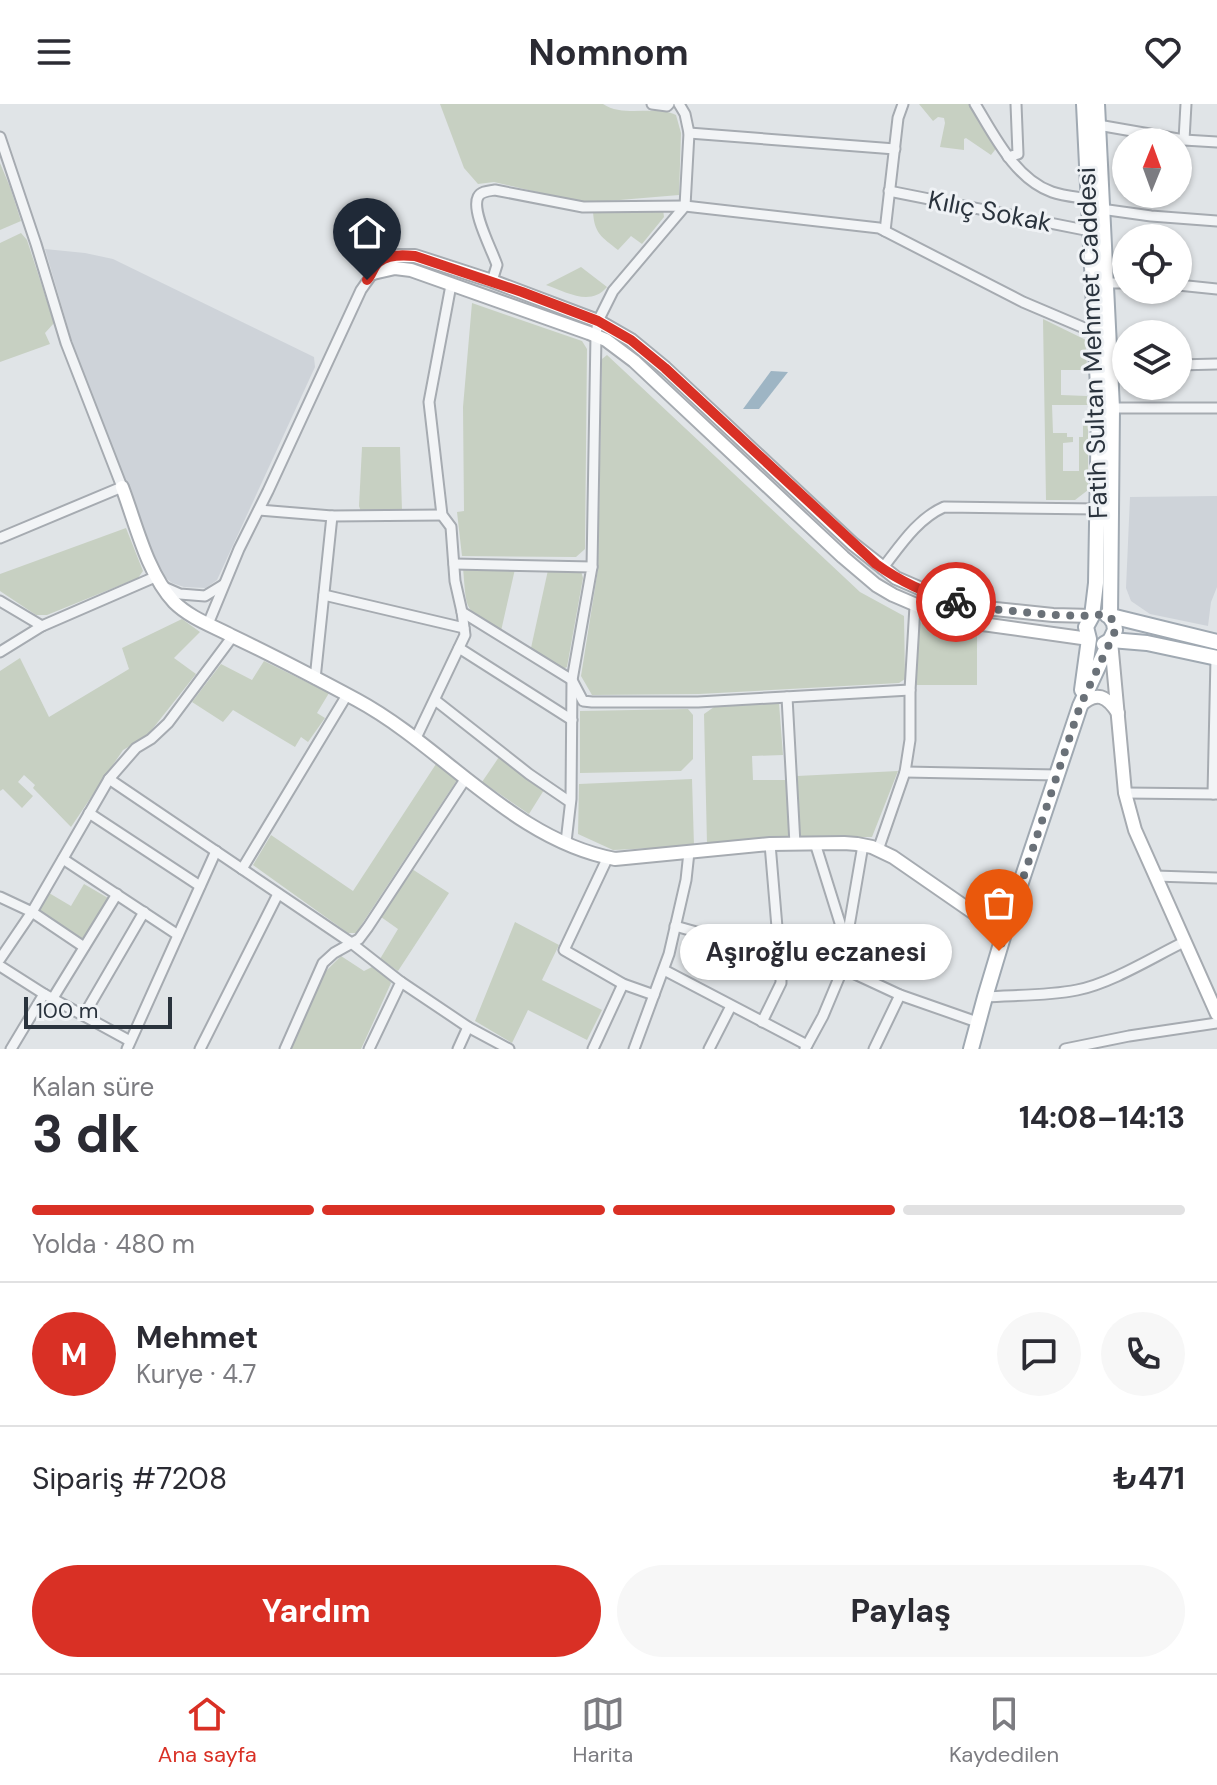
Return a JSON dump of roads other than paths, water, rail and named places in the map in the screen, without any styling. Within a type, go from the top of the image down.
[{"type":"main road","name":"Fatih Sultan Mehmet Caddesi","points":[[1084,104],[1099,408],[1098,509],[1103,583]]},
{"type":"main road","name":"Fatih Sultan Mehmet Caddesi","points":[[1097,104],[1101,209],[1112,321]]},
{"type":"main road","name":"Fatih Sultan Mehmet Caddesi","points":[[1103,583],[1113,400]]},
{"type":"main road","points":[[971,1049],[1006,927],[1080,706],[1087,656],[1086,627],[1103,583]]},
{"type":"main road","points":[[1080,706],[1117,641],[1103,583]]},
{"type":"main road","points":[[1093,609],[1103,614],[1110,610]]},
{"type":"main road","points":[[1110,610],[1133,623],[1217,642]]},
{"type":"main road","points":[[1084,638],[1101,644],[1117,641],[1154,644],[1216,658]]},
{"type":"street","points":[[652,104],[669,104]]},
{"type":"street","points":[[566,842],[570,802],[572,680],[592,567],[598,321],[613,291],[685,206],[689,133],[685,114],[679,104]]},
{"type":"street","points":[[885,231],[898,118],[903,104]]},
{"type":"street","points":[[975,104],[1008,157],[1023,174],[1050,192],[1089,199]]},
{"type":"street","points":[[1008,157],[1018,154],[1016,104]]},
{"type":"street","points":[[1185,128],[1186,104]]},
{"type":"street","points":[[1098,125],[1115,128]]},
{"type":"street","points":[[689,133],[895,149]]},
{"type":"street","points":[[0,137],[66,343],[158,581],[176,604],[208,624],[371,708],[487,796],[520,818],[566,842],[608,857],[639,857],[770,844],[863,845],[909,866],[984,920],[1006,927]]},
{"type":"street","points":[[1192,140],[1217,142]]},
{"type":"street","points":[[492,281],[497,265],[476,211],[477,198],[483,192],[495,190],[583,207],[685,206],[879,228],[1023,302],[1096,333]]},
{"type":"street","name":"Kılıç Sokak","points":[[889,191],[1090,231]]},
{"type":"street","points":[[1101,209],[1217,221]]},
{"type":"street","points":[[208,624],[223,585],[361,290],[377,264],[384,259],[409,256],[492,281],[598,321],[631,340],[853,544],[882,569],[916,588],[961,604],[1032,613],[1074,615],[1093,609]]},
{"type":"street","points":[[373,273],[400,268],[596,335],[619,349],[843,557],[876,585],[915,606],[960,621],[1084,638]]},
{"type":"street","points":[[1107,283],[1112,283]]},
{"type":"street","points":[[415,740],[465,635],[455,581],[451,527],[442,515],[429,402],[451,285]]},
{"type":"street","points":[[1192,286],[1217,289]]},
{"type":"street","points":[[1192,365],[1217,364]]},
{"type":"street","points":[[1112,408],[1217,408]]},
{"type":"street","points":[[0,538],[122,487]]},
{"type":"street","points":[[882,569],[910,533],[944,507],[1098,509]]},
{"type":"street","points":[[259,510],[332,516],[442,515]]},
{"type":"street","points":[[315,679],[332,516]]},
{"type":"street","points":[[454,564],[592,567]]},
{"type":"street","points":[[158,581],[180,594],[205,596],[223,585]]},
{"type":"street","points":[[0,652],[42,626],[158,581]]},
{"type":"street","points":[[324,595],[464,628]]},
{"type":"street","points":[[0,601],[42,626]]},
{"type":"street","points":[[878,850],[905,772],[910,740],[915,606]]},
{"type":"street","points":[[462,612],[572,680],[583,701],[698,702],[910,690]]},
{"type":"street","points":[[0,959],[32,912],[109,779],[136,748],[168,723],[233,636]]},
{"type":"street","points":[[1117,641],[1113,662],[1125,793],[1135,830],[1217,1014]]},
{"type":"street","points":[[459,648],[572,720]]},
{"type":"street","points":[[1125,793],[1215,794],[1216,658]]},
{"type":"street","points":[[242,869],[347,695]]},
{"type":"street","points":[[787,697],[795,844]]},
{"type":"street","points":[[1080,706],[1089,698],[1102,697],[1118,713]]},
{"type":"street","points":[[435,700],[517,766],[570,802]]},
{"type":"street","points":[[905,772],[1058,775]]},
{"type":"street","points":[[285,1049],[323,963],[350,942],[359,939],[466,778]]},
{"type":"street","points":[[109,779],[350,942],[401,982],[468,1027],[509,1049]]},
{"type":"street","points":[[89,813],[200,886]]},
{"type":"street","points":[[815,843],[847,942]]},
{"type":"street","points":[[762,1022],[781,983],[770,844]]},
{"type":"street","points":[[664,970],[806,1047],[823,1016],[842,968],[863,845]]},
{"type":"street","points":[[0,966],[129,1045],[216,851]]},
{"type":"street","points":[[634,1049],[664,970],[686,880],[689,852]]},
{"type":"street","points":[[608,857],[564,950],[623,984],[654,995]]},
{"type":"street","points":[[63,859],[178,935]]},
{"type":"street","points":[[1155,876],[1217,878]]},
{"type":"street","points":[[11,1049],[84,947],[117,894]]},
{"type":"street","points":[[200,1049],[278,894]]},
{"type":"street","points":[[0,897],[32,912],[84,947]]},
{"type":"street","points":[[84,1015],[144,912]]},
{"type":"street","points":[[675,926],[743,945],[779,948]]},
{"type":"street","points":[[985,997],[1079,990],[1099,984],[1184,942]]},
{"type":"street","points":[[842,968],[900,995],[977,1022]]},
{"type":"street","points":[[369,1049],[401,982]]},
{"type":"street","points":[[593,1049],[623,984]]},
{"type":"street","points":[[874,1049],[900,995]]},
{"type":"street","points":[[709,1049],[731,1006]]},
{"type":"street","points":[[1065,1049],[1217,1023]]},
{"type":"street","points":[[458,1049],[468,1027]]},
{"type":"water","points":[[771,371],[788,372],[759,409],[743,409]]},
{"type":"place","name":"Aşıroğlu eczanesi","points":[[999,951]]}]
